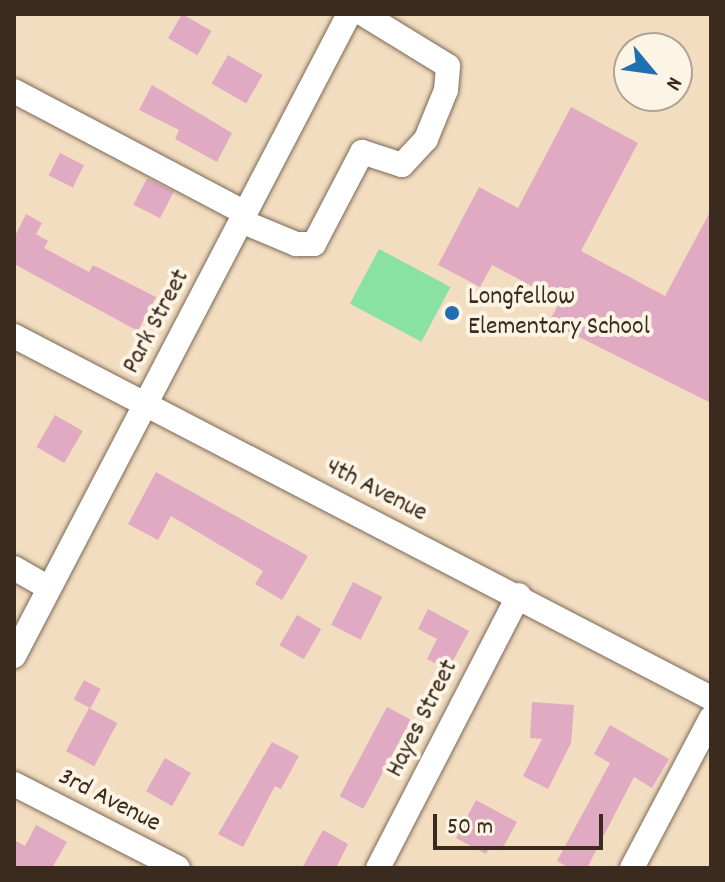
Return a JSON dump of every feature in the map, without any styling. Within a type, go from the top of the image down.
[{"type":"street","name":"Park Street","points":[[14,656],[349,14]]},
{"type":"street","points":[[14,91],[243,217],[296,244],[314,244],[362,152],[402,165],[426,139],[446,90],[448,66],[363,14]]},
{"type":"street","name":"4th Avenue","points":[[14,336],[519,595],[711,698]]},
{"type":"street","points":[[14,568],[49,588]]},
{"type":"street","name":"Hayes Street","points":[[378,868],[519,595]]},
{"type":"street","points":[[632,868],[711,718]]},
{"type":"street","name":"3rd Avenue","points":[[14,784],[148,861],[178,868]]},
{"type":"green space","points":[[379,249],[451,287],[421,342],[350,304]]},
{"type":"building","points":[[182,14],[211,31],[197,55],[168,38]]},
{"type":"building","points":[[228,55],[263,75],[246,104],[212,84]]},
{"type":"building","points":[[152,85],[232,133],[217,162],[175,139],[179,130],[139,110]]},
{"type":"building","points":[[571,107],[638,143],[581,251],[665,296],[711,210],[711,403],[549,322],[560,301],[492,265],[480,287],[438,265],[479,187],[518,208]]},
{"type":"building","points":[[60,153],[84,165],[73,188],[49,175]]},
{"type":"building","points":[[147,178],[174,192],[160,218],[133,205]]},
{"type":"building","points":[[26,214],[42,223],[36,234],[48,241],[44,248],[89,272],[93,265],[156,297],[138,331],[14,264],[14,238]]},
{"type":"building","points":[[55,415],[83,431],[64,463],[36,447]]},
{"type":"building","points":[[156,472],[308,556],[282,600],[255,584],[263,571],[171,516],[158,540],[128,524]]},
{"type":"building","points":[[353,582],[382,597],[361,640],[331,625]]},
{"type":"building","points":[[428,609],[469,631],[448,670],[427,659],[437,639],[418,629]]},
{"type":"building","points":[[297,615],[321,629],[304,659],[280,645]]},
{"type":"building","points":[[84,680],[101,689],[90,708],[74,699]]},
{"type":"building","points":[[532,702],[574,705],[571,743],[548,789],[523,776],[542,739],[530,738]]},
{"type":"building","points":[[387,707],[411,720],[363,809],[340,796]]},
{"type":"building","points":[[89,708],[117,723],[94,766],[66,751]]},
{"type":"building","points":[[610,725],[669,759],[652,788],[634,777],[587,868],[569,868],[557,861],[610,763],[594,754]]},
{"type":"building","points":[[272,742],[299,756],[281,789],[275,786],[243,847],[218,834]]},
{"type":"building","points":[[165,758],[191,773],[172,806],[146,791]]},
{"type":"building","points":[[476,800],[517,822],[501,851],[491,845],[486,854],[456,838]]},
{"type":"building","points":[[36,825],[67,842],[52,868],[14,868],[14,840],[25,846]]},
{"type":"building","points":[[323,830],[348,844],[336,868],[302,868]]},
{"type":"place","name":"Longfellow Elementary School","points":[[452,313]]}]
